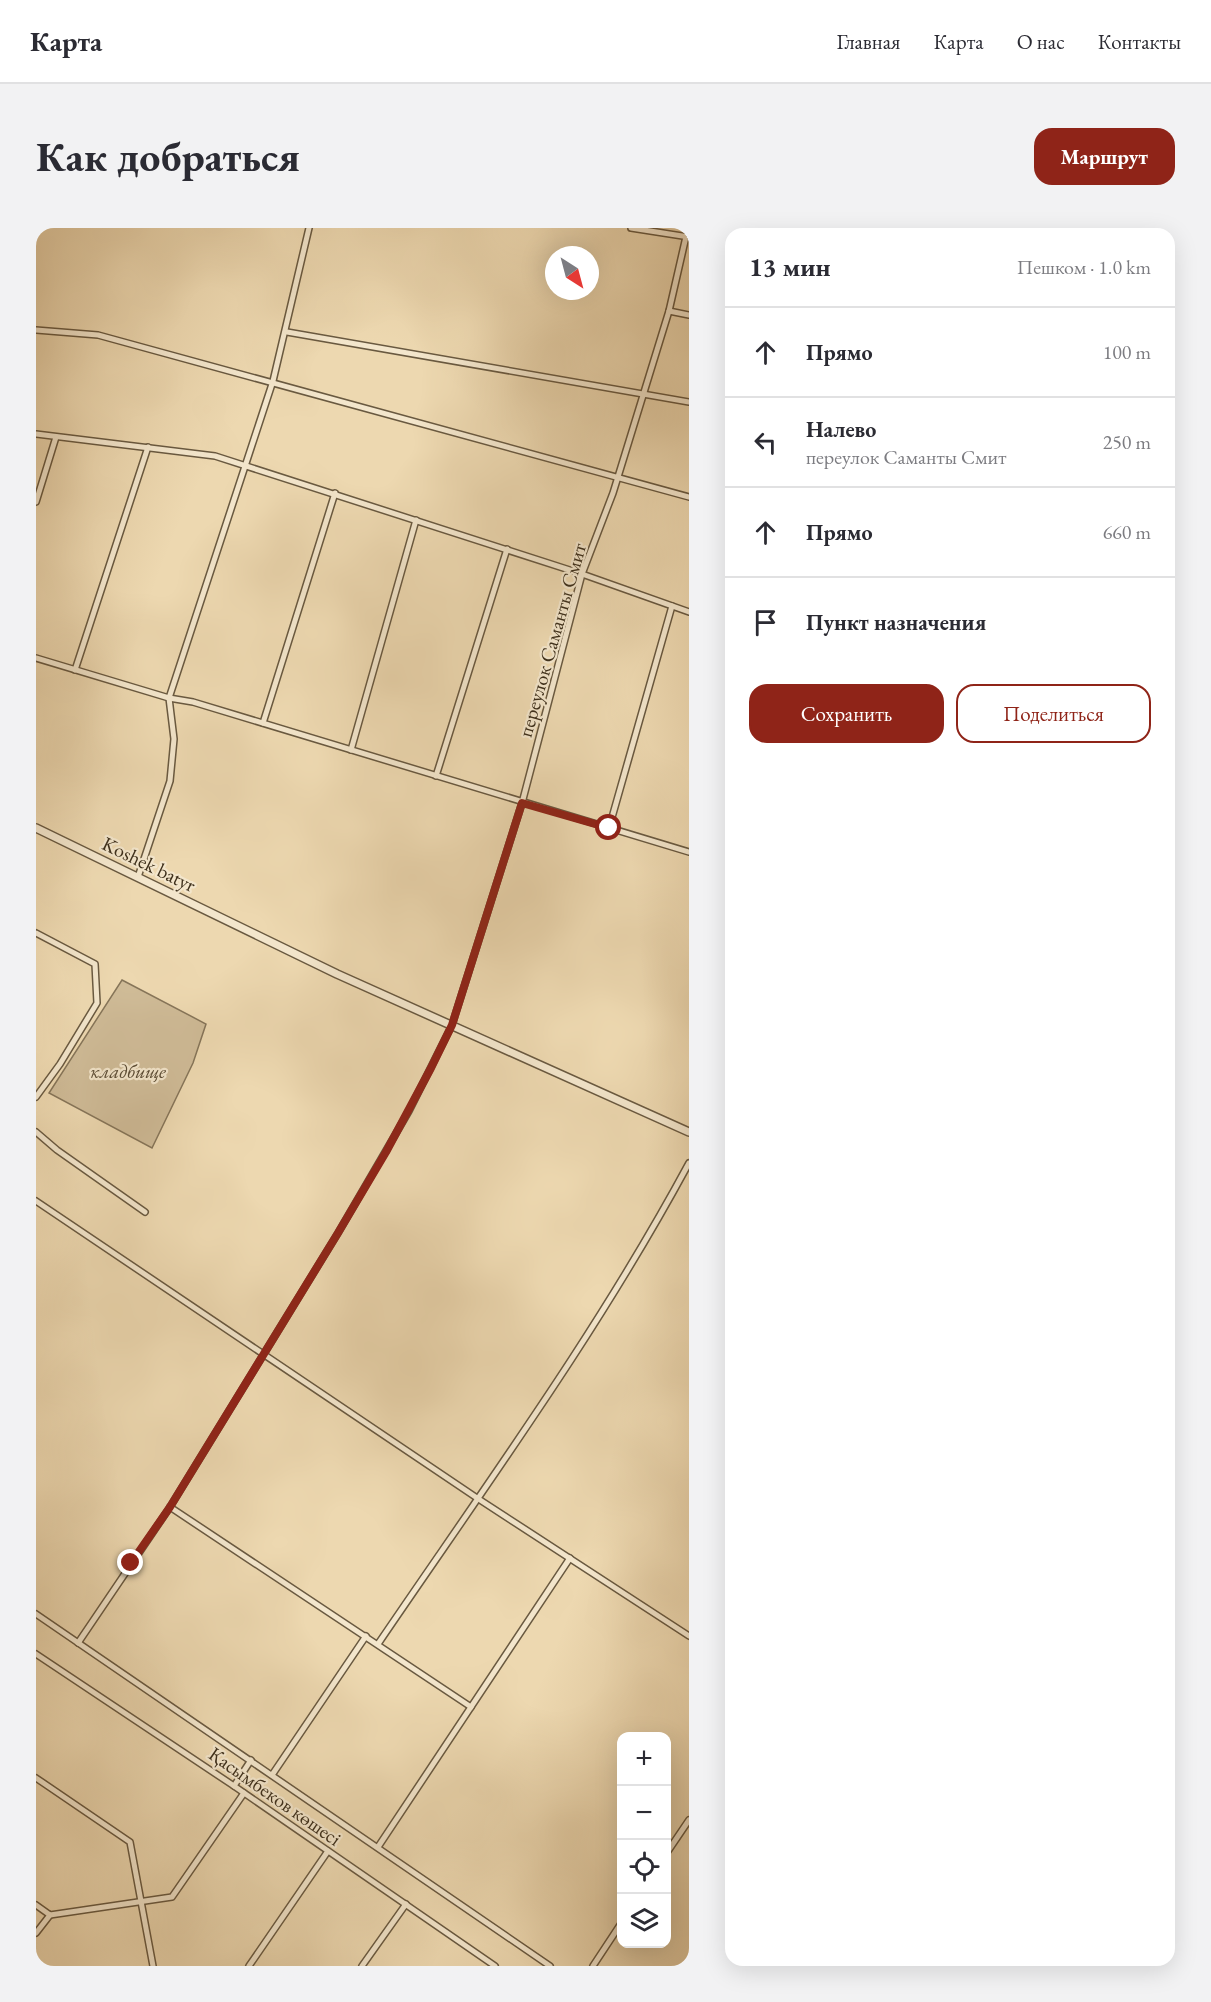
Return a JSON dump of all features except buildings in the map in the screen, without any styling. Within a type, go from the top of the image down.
[{"type":"street","points":[[138,878],[170,780],[174,739],[170,698],[248,465],[273,381],[287,332],[309,228]]},
{"type":"street","points":[[631,228],[687,237]]},
{"type":"street","name":"переулок Саманты Смит","points":[[78,1643],[170,1507],[386,1152],[452,1025],[522,803],[582,574],[618,476],[669,311],[688,228]]},
{"type":"street","points":[[669,311],[689,315]]},
{"type":"street","points":[[36,330],[98,335],[273,381],[689,497]]},
{"type":"street","points":[[287,332],[643,392],[689,402]]},
{"type":"street","points":[[36,434],[215,456],[507,549],[689,612]]},
{"type":"street","points":[[36,502],[56,437]]},
{"type":"street","points":[[75,670],[148,447]]},
{"type":"street","points":[[263,723],[335,493]]},
{"type":"street","points":[[351,750],[416,520]]},
{"type":"street","points":[[436,776],[507,549]]},
{"type":"street","points":[[609,828],[672,606]]},
{"type":"street","points":[[36,658],[263,723],[689,852]]},
{"type":"street","name":"Koshek batyr","points":[[36,828],[337,974],[689,1131]]},
{"type":"street","points":[[36,933],[95,964],[97,1003],[60,1064],[36,1097]]},
{"type":"street","points":[[36,1132],[57,1150],[145,1212]]},
{"type":"street","points":[[378,1644],[560,1381],[646,1243],[689,1163]]},
{"type":"street","points":[[36,1201],[477,1498],[689,1636]]},
{"type":"street","points":[[170,1507],[471,1707]]},
{"type":"street","points":[[378,1847],[570,1558]]},
{"type":"street","points":[[36,1614],[550,1966]]},
{"type":"street","points":[[272,1775],[366,1636]]},
{"type":"street","name":"Қасымбеков көшесі","points":[[36,1654],[234,1786],[495,1966]]},
{"type":"street","points":[[234,1786],[251,1760]]},
{"type":"street","points":[[36,1778],[130,1842],[153,1966]]},
{"type":"street","points":[[36,1905],[50,1914],[172,1898],[244,1793]]},
{"type":"street","points":[[671,1847],[689,1820]]},
{"type":"street","points":[[249,1966],[328,1851]]},
{"type":"street","points":[[362,1966],[406,1904]]},
{"type":"street","points":[[36,1933],[50,1914]]},
{"type":"street","points":[[593,1966],[617,1928]]},
{"type":"green space","name":"кладбище","points":[[122,980],[206,1024],[193,1063],[152,1148],[49,1093]]},
{"type":"route","points":[[131,1563],[170,1507],[338,1233],[409,1111],[452,1025],[522,803],[609,828]]}]
